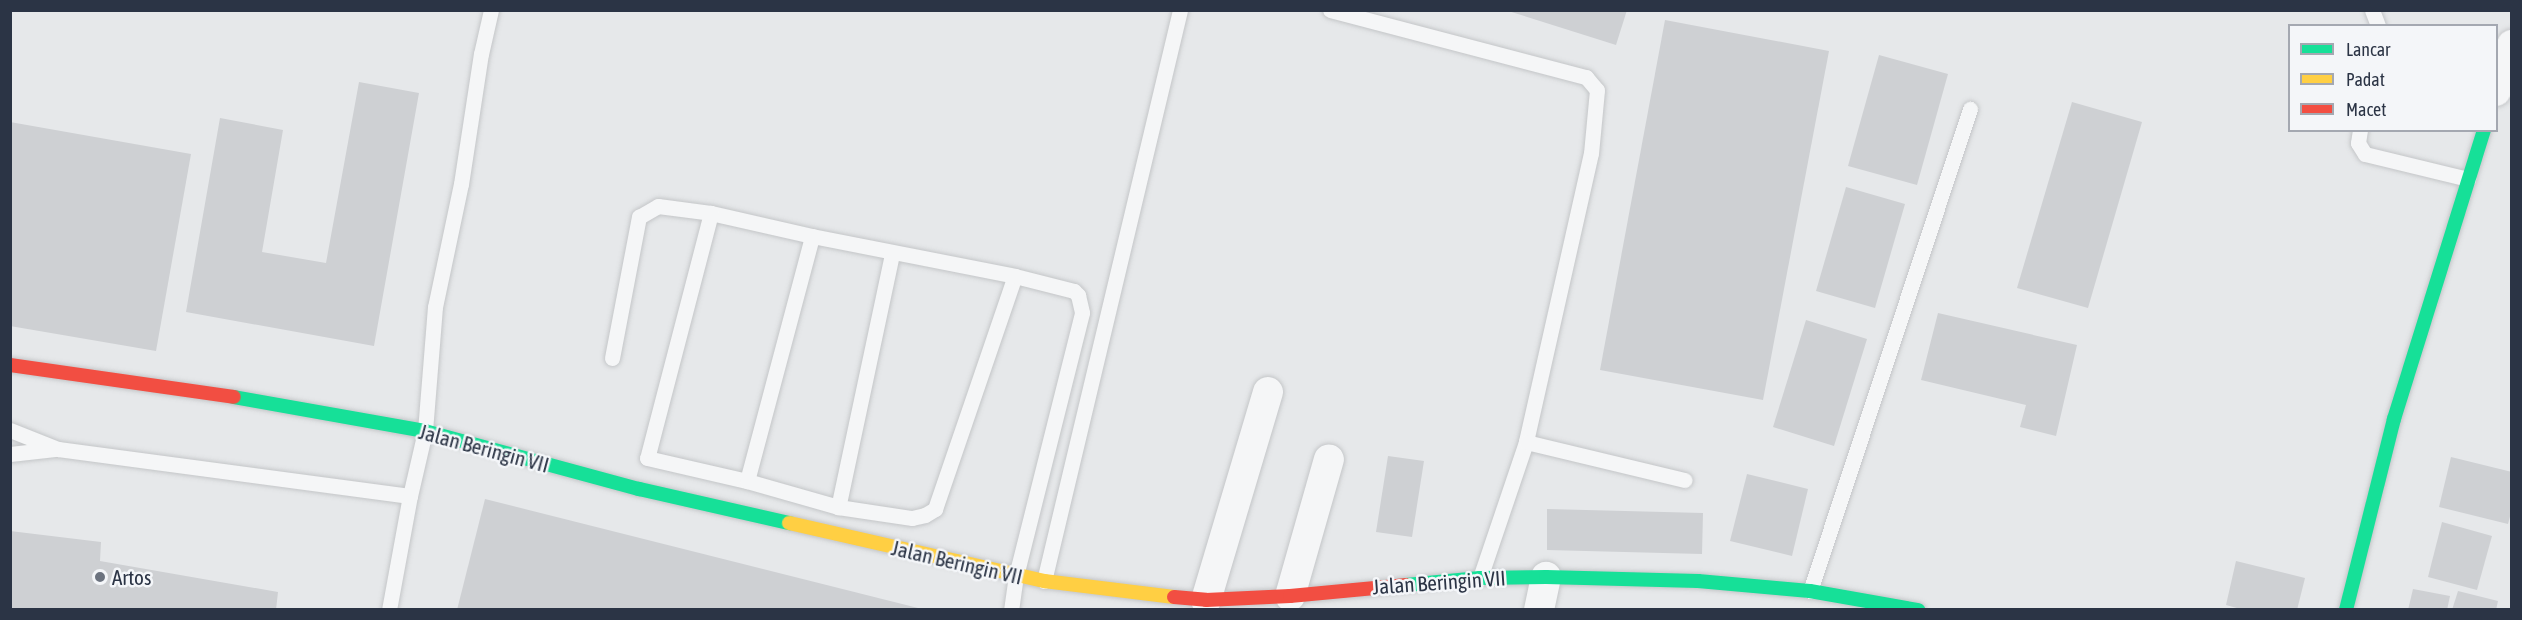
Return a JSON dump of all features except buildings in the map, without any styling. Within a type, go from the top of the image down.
[{"type":"street","points":[[2498,85],[2511,45]]},
{"type":"street","points":[[2346,609],[2394,419],[2483,132]]},
{"type":"street","name":"Jalan Beringin VII","points":[[10,365],[246,399],[643,473],[1016,575],[1134,594],[1206,600],[1290,596],[1480,578],[1546,577],[1698,581],[1810,591],[1918,609]]},
{"type":"street","points":[[1206,600],[1268,392]]},
{"type":"street","points":[[1290,596],[1329,459]]},
{"type":"street","points":[[1539,609],[1546,577]]},
{"type":"lane","points":[[389,609],[410,496],[425,431],[435,307],[461,184],[481,54],[491,10]]},
{"type":"lane","points":[[1044,581],[1180,10]]},
{"type":"lane","points":[[1330,10],[1586,77],[1597,90],[1591,153],[1526,442],[1480,578]]},
{"type":"lane","points":[[1810,591],[1970,109]]},
{"type":"lane","points":[[2360,132],[2358,143],[2365,154],[2468,179]]},
{"type":"lane","points":[[612,358],[639,217],[657,206],[711,213],[892,254],[1015,276],[1074,291],[1080,300],[1082,313],[1016,575],[1011,609]]},
{"type":"lane","points":[[711,213],[643,473],[747,481],[838,507],[912,518],[925,515],[935,509],[1015,276]]},
{"type":"lane","points":[[747,481],[812,236]]},
{"type":"lane","points":[[838,507],[892,254]]},
{"type":"lane","points":[[10,430],[58,449]]},
{"type":"lane","points":[[1526,442],[1684,480]]},
{"type":"lane","points":[[10,454],[58,449],[410,496]]},
{"type":"traffic: fast","points":[[2346,610],[2394,419],[2483,132]]},
{"type":"traffic: fast","points":[[234,397],[425,431],[639,489],[789,523]]},
{"type":"traffic: fast","points":[[1406,585],[1480,578],[1546,577],[1698,581],[1810,591],[1918,610]]},
{"type":"traffic: slow","points":[[789,523],[1044,581],[1174,597]]},
{"type":"traffic: jam","points":[[10,365],[234,397]]},
{"type":"traffic: jam","points":[[1174,597],[1206,600],[1290,596],[1406,585]]},
{"type":"place","name":"Artos","points":[[100,577]]}]
